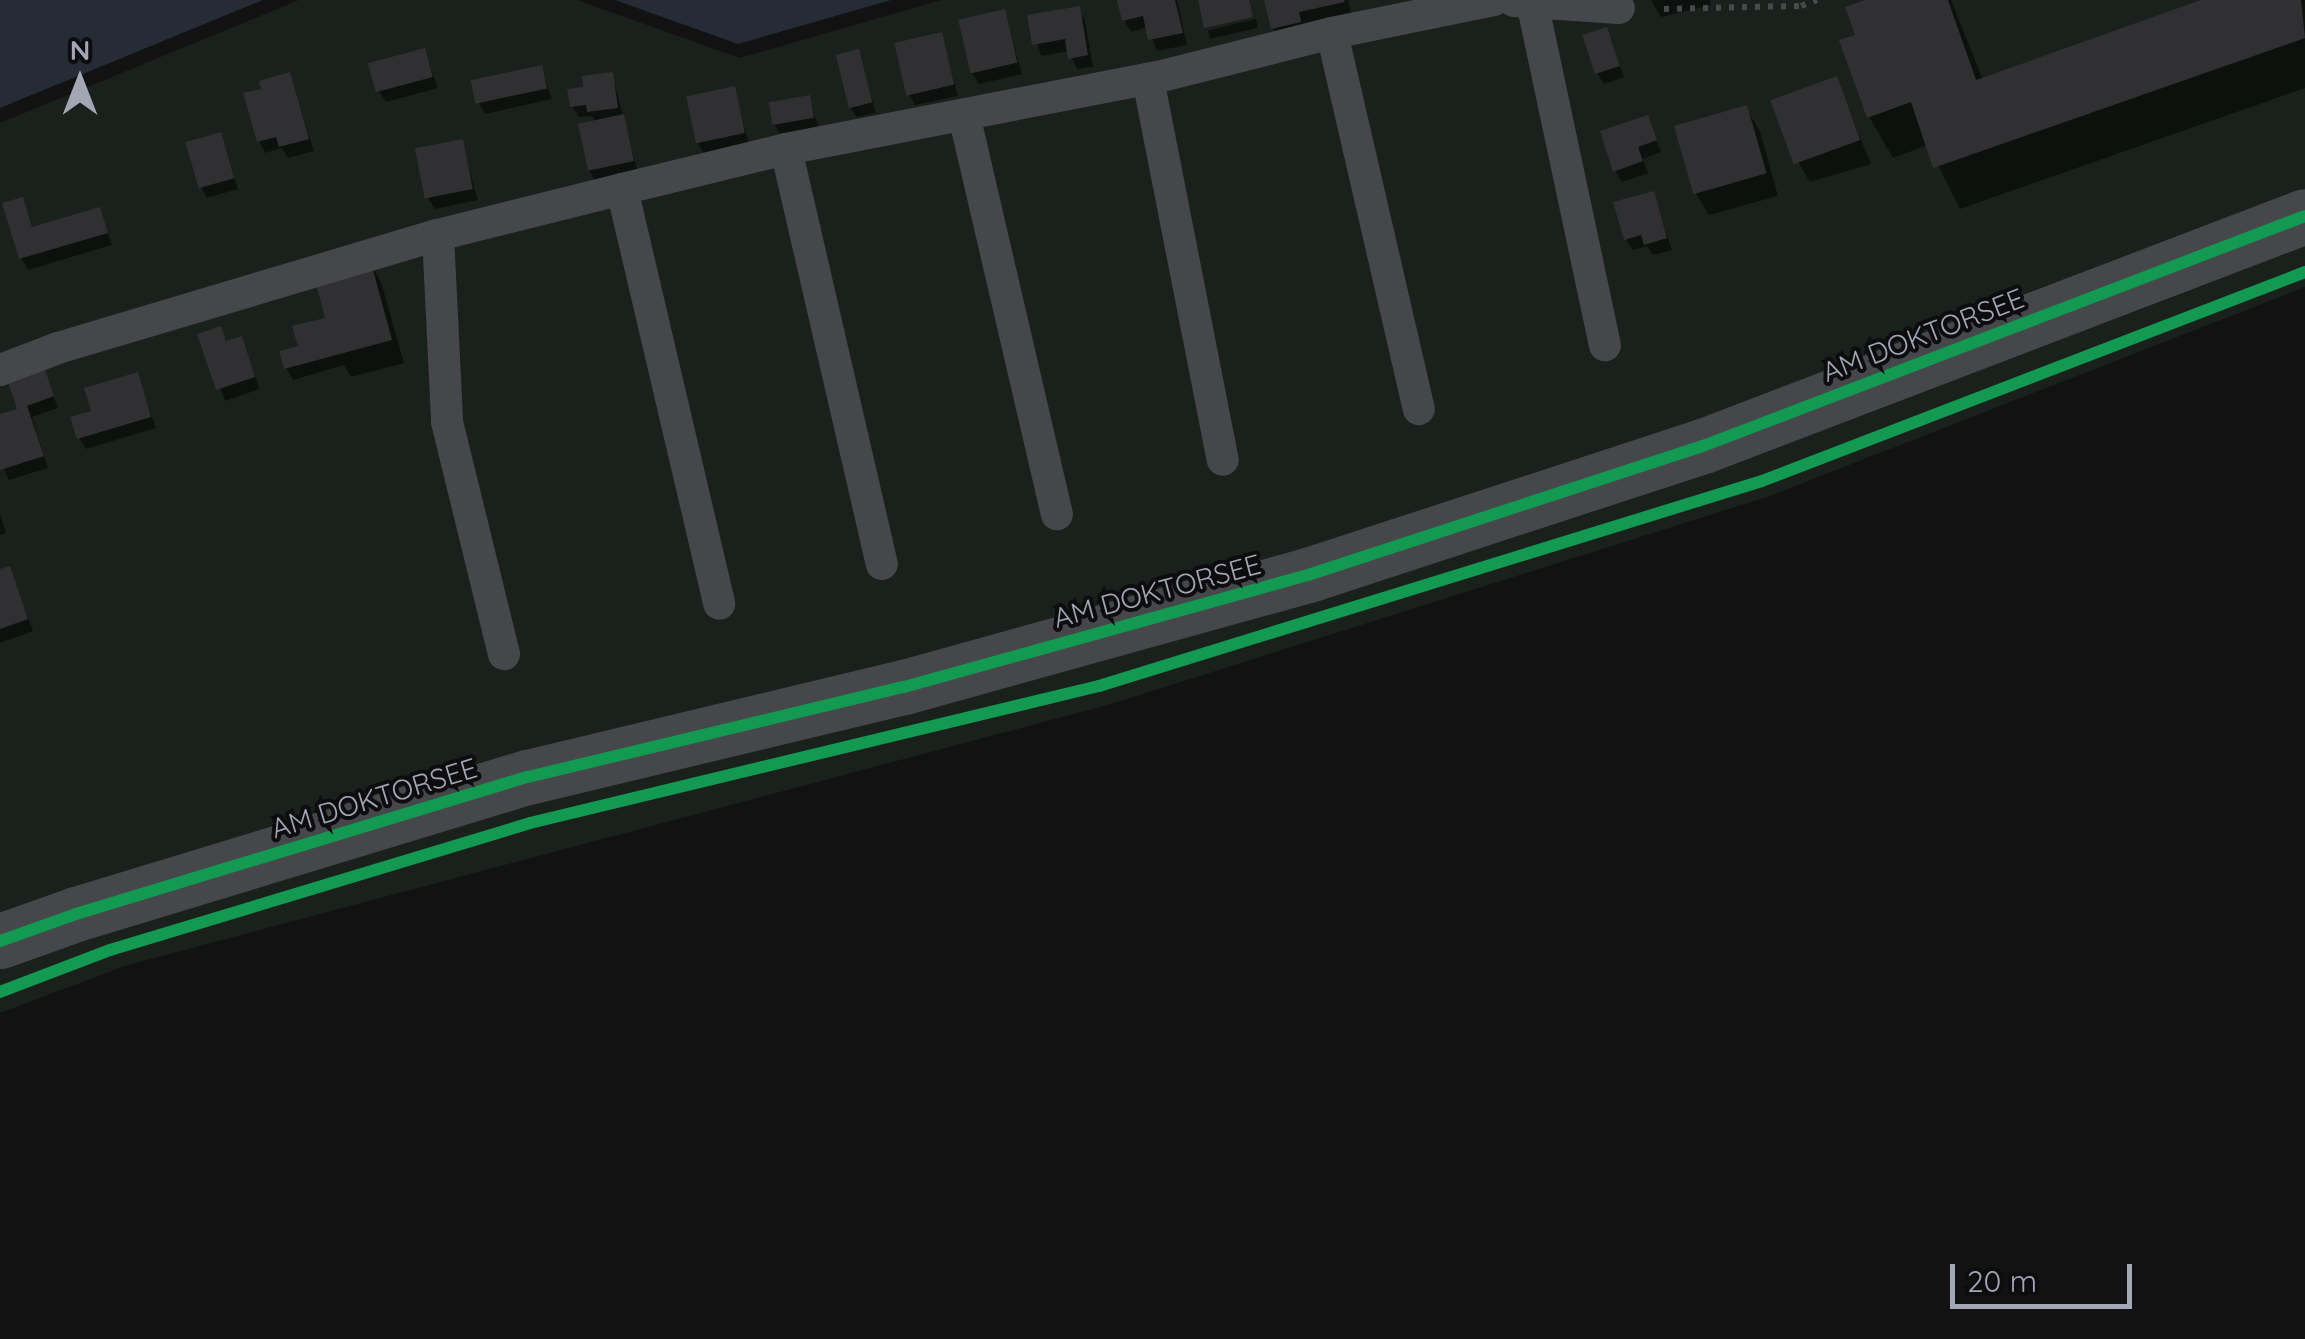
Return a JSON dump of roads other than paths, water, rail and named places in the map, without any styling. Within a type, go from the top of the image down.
[{"type":"street","name":"AM DOKTORSEE","points":[[0,942],[76,914],[528,777],[904,687],[1308,575],[1703,446],[2305,216]]},
{"type":"lane","points":[[0,370],[58,348],[438,235],[786,149],[1148,79],[1332,33],[1494,0],[1619,8]]},
{"type":"lane","points":[[1532,2],[1606,345]]},
{"type":"lane","points":[[1332,33],[1419,408]]},
{"type":"lane","points":[[1148,79],[1224,460]]},
{"type":"lane","points":[[964,115],[1057,514]]},
{"type":"lane","points":[[786,149],[882,564]]},
{"type":"lane","points":[[622,189],[719,604]]},
{"type":"lane","points":[[438,235],[447,422],[504,654]]}]
